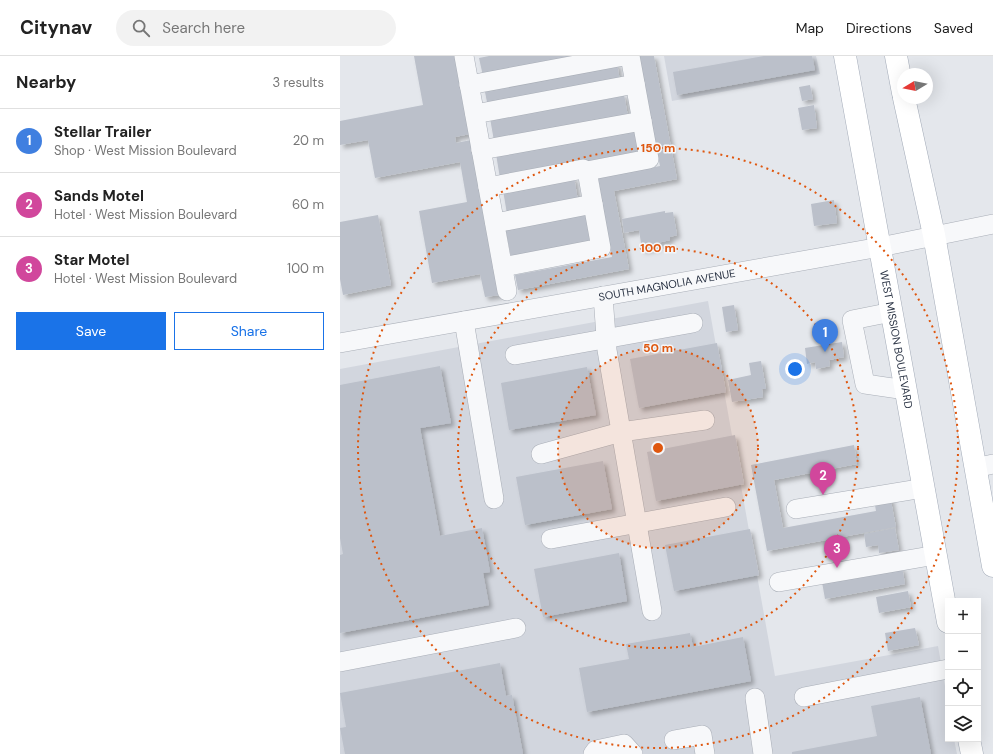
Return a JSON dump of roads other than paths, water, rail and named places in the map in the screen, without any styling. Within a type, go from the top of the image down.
[{"type":"main road","name":"WEST MISSION BOULEVARD","points":[[845,56],[945,605]]},
{"type":"main road","points":[[896,56],[898,68]]},
{"type":"main road","points":[[905,104],[984,466],[993,566]]},
{"type":"main road","points":[[970,742],[972,754]]},
{"type":"street","points":[[464,56],[507,291]]},
{"type":"street","points":[[469,85],[624,56]]},
{"type":"street","points":[[488,187],[583,169],[587,171],[649,159],[630,56]]},
{"type":"street","points":[[475,114],[635,84]]},
{"type":"street","points":[[481,150],[642,120]]},
{"type":"street","points":[[503,267],[601,248],[587,171]]},
{"type":"street","points":[[495,223],[593,204]]},
{"type":"street","name":"SOUTH MAGNOLIA AVENUE","points":[[340,343],[880,247],[993,224]]},
{"type":"street","points":[[603,296],[606,339],[652,611]]},
{"type":"street","points":[[892,312],[852,320],[866,384],[906,390]]},
{"type":"street","points":[[464,321],[494,498]]},
{"type":"street","points":[[516,355],[693,323]]},
{"type":"street","points":[[541,454],[621,432],[705,420]]},
{"type":"street","points":[[796,509],[924,488]]},
{"type":"street","points":[[551,540],[726,507]]},
{"type":"street","points":[[779,582],[936,555]]},
{"type":"street","points":[[340,662],[516,628]]},
{"type":"street","points":[[804,697],[945,670]]},
{"type":"street","points":[[755,698],[763,754]]},
{"type":"street","points":[[674,740],[702,735],[705,754]]},
{"type":"street","points":[[593,754],[596,750],[624,744],[633,754]]},
{"type":"place","name":"Stellar Trailer","points":[[825,352]]},
{"type":"place","name":"Sands Motel","points":[[823,495]]},
{"type":"place","name":"Star Motel","points":[[837,568]]}]
